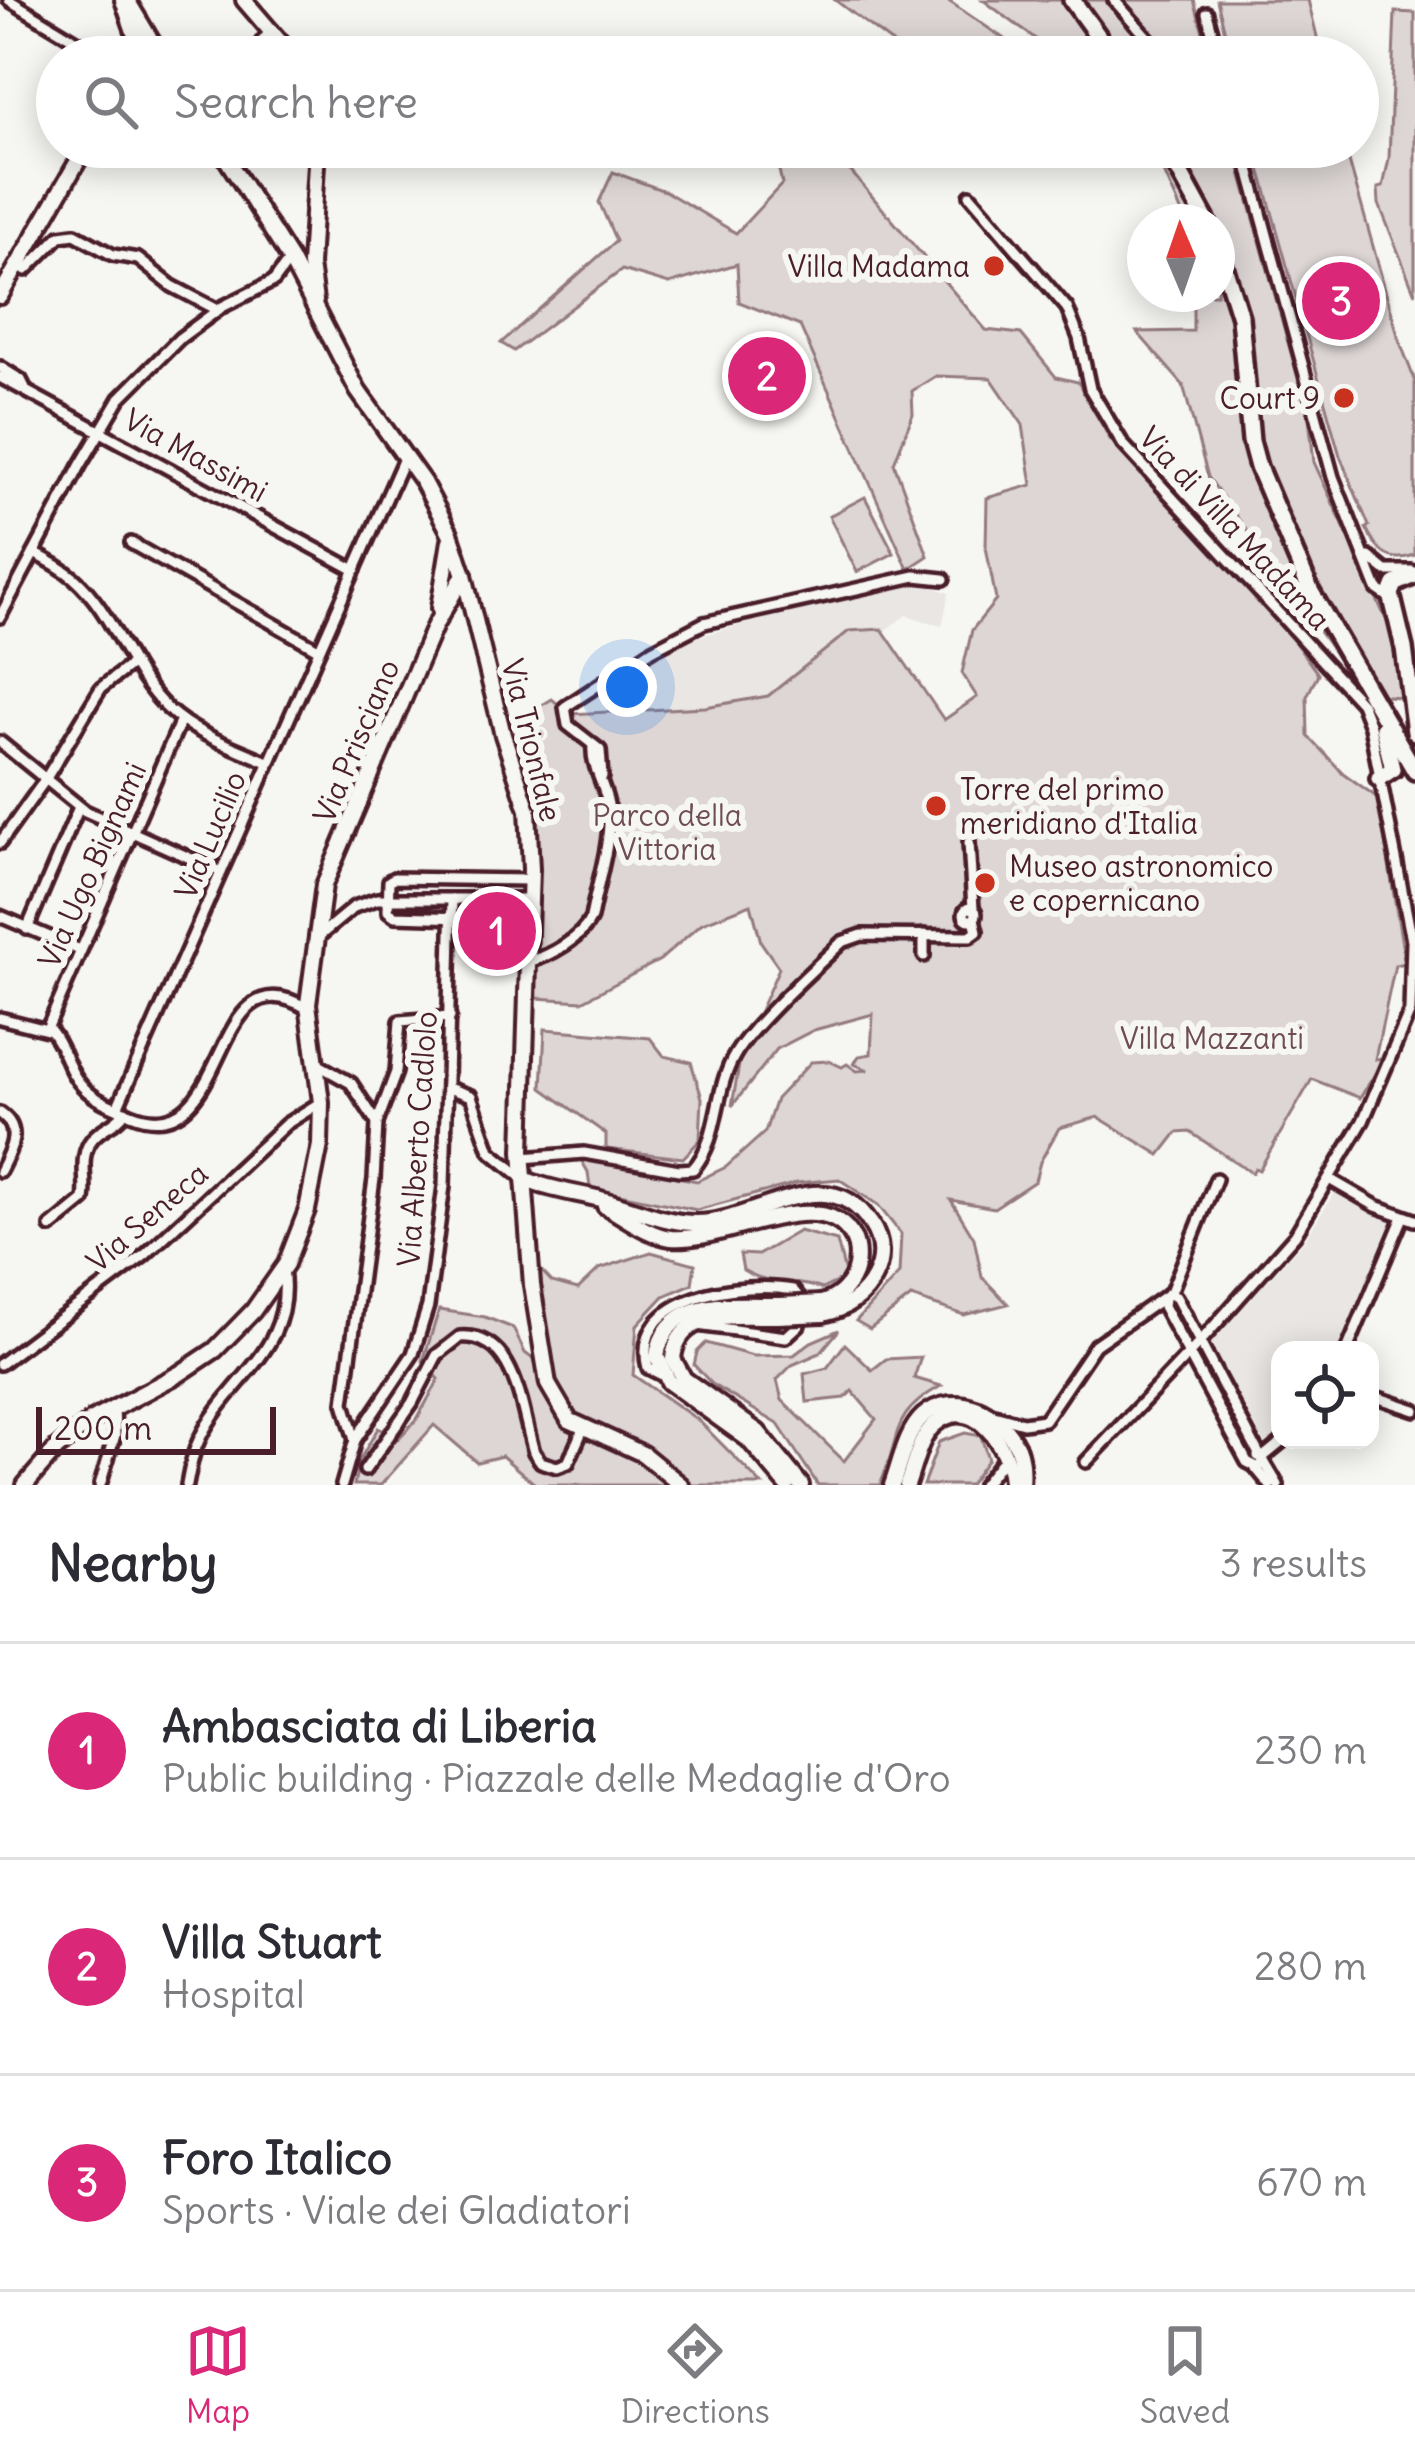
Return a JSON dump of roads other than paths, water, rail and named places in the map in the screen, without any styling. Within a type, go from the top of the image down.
[{"type":"main road","points":[[125,0],[136,36]]},
{"type":"main road","points":[[125,0],[148,36]]},
{"type":"main road","points":[[244,0],[276,36]]},
{"type":"main road","points":[[1072,0],[1098,36]]},
{"type":"main road","points":[[0,296],[74,168]]},
{"type":"main road","name":"Via Trionfale","points":[[232,168],[290,259],[362,398],[432,497],[464,575],[502,735],[527,804],[530,920],[523,1169],[534,1309],[548,1384],[563,1415],[583,1429]]},
{"type":"main road","name":"Via Trionfale","points":[[316,168],[310,265],[312,293],[327,334]]},
{"type":"main road","points":[[1177,168],[1197,204]]},
{"type":"main road","points":[[290,259],[301,267],[310,265]]},
{"type":"main road","points":[[1235,301],[1256,462],[1306,581],[1415,771]]},
{"type":"main road","name":"Via Prisciano","points":[[435,625],[446,583],[450,533]]},
{"type":"main road","points":[[1415,573],[1395,584],[1393,600],[1404,618],[1415,732]]},
{"type":"main road","name":"Via Prisciano","points":[[25,1485],[57,1448],[109,1409],[215,1350],[253,1311],[284,1269],[315,1179],[321,1102],[308,1009],[326,878],[435,625],[464,575]]},
{"type":"main road","points":[[1369,692],[1393,767],[1392,774],[1379,778]]},
{"type":"main road","points":[[1369,692],[1388,707],[1415,752]]},
{"type":"main road","points":[[523,1169],[670,1238],[720,1234],[804,1211],[826,1214],[851,1234],[857,1258],[846,1287],[822,1308]]},
{"type":"main road","points":[[584,1196],[664,1219],[700,1223],[812,1193],[842,1197],[872,1225],[880,1245],[879,1262],[859,1297],[822,1308],[715,1318],[692,1325],[674,1349],[678,1372],[751,1425],[801,1485]]},
{"type":"main road","points":[[780,1311],[709,1307],[676,1318],[667,1328],[657,1360],[664,1376],[748,1438],[787,1485]]},
{"type":"main road","points":[[907,1485],[922,1417],[944,1405],[965,1404],[984,1411],[1015,1444],[1022,1485]]},
{"type":"main road","points":[[892,1485],[918,1436],[940,1420],[965,1416],[991,1432],[1008,1456],[1011,1485]]},
{"type":"main road","points":[[583,1429],[643,1454],[681,1485]]},
{"type":"street","points":[[9,0],[69,36]]},
{"type":"street","points":[[1114,0],[1146,36]]},
{"type":"street","points":[[1207,13],[1213,36]]},
{"type":"street","points":[[266,36],[271,30]]},
{"type":"street","points":[[1250,168],[1331,471],[1377,589],[1393,600]]},
{"type":"street","name":"Via di Villa Madama","points":[[970,194],[1067,308],[1090,389],[1123,444],[1358,698],[1367,716],[1412,941],[1414,1001]]},
{"type":"street","points":[[26,270],[60,236],[75,234],[113,255],[137,259],[172,286],[218,310]]},
{"type":"street","points":[[0,617],[100,430],[145,370],[218,310],[274,281],[290,259]]},
{"type":"street","name":"Via Massimi","points":[[0,367],[22,380],[25,388]]},
{"type":"street","name":"Via Massimi","points":[[0,377],[349,567]]},
{"type":"street","name":"Via Lucilio","points":[[51,1227],[83,1201],[87,1148],[96,1135],[118,1122],[122,1096],[344,594],[349,567],[364,550],[405,456]]},
{"type":"street","points":[[131,543],[318,650]]},
{"type":"street","points":[[1362,548],[1386,571],[1415,573]]},
{"type":"street","points":[[34,553],[86,590],[160,701],[181,720],[268,762]]},
{"type":"street","points":[[528,962],[542,958],[588,926],[609,823],[602,756],[568,725],[567,704],[677,635],[716,620],[899,578],[944,579]]},
{"type":"street","points":[[0,843],[101,688],[133,663]]},
{"type":"street","name":"Via Ugo Bignami","points":[[46,1028],[181,720]]},
{"type":"street","points":[[0,742],[79,807],[220,872]]},
{"type":"street","points":[[27,929],[79,807]]},
{"type":"street","points":[[448,1088],[471,1096],[490,1150],[523,1169],[553,1155],[588,1154],[679,1170],[693,1168],[708,1148],[719,1093],[738,1049],[840,944],[862,935],[973,936],[978,929],[969,842]]},
{"type":"street","points":[[530,880],[394,878],[386,898],[392,915],[530,920]]},
{"type":"street","points":[[318,937],[354,908],[386,898],[530,899]]},
{"type":"street","name":"Via Alberto Cadlolo","points":[[342,1485],[356,1440],[410,1359],[424,1326],[443,1201],[452,899]]},
{"type":"street","points":[[0,916],[80,950]]},
{"type":"street","points":[[924,935],[924,956]]},
{"type":"street","points":[[0,1018],[46,1028],[57,1038],[75,1078],[119,1109],[157,1118],[195,1101],[236,1021],[252,1003],[281,998],[308,1009]]},
{"type":"street","points":[[1086,1462],[1295,1234],[1369,1109],[1414,1001]]},
{"type":"street","points":[[356,1440],[344,1403],[377,1123],[396,1072],[400,1021],[450,1017]]},
{"type":"street","points":[[316,1064],[351,1083],[377,1123]]},
{"type":"street","name":"Via Seneca","points":[[0,1364],[145,1255],[286,1124],[321,1102]]},
{"type":"street","points":[[0,1113],[15,1134],[0,1171]]},
{"type":"street","points":[[1216,1179],[1163,1306],[1247,1462],[1258,1462],[1273,1449]]},
{"type":"street","points":[[1331,1180],[1415,1220]]},
{"type":"street","points":[[1351,1341],[1403,1217]]},
{"type":"street","points":[[187,1485],[200,1437],[265,1351],[282,1317],[287,1298],[284,1269]]},
{"type":"street","points":[[664,1376],[648,1367],[646,1344],[656,1320],[673,1306],[701,1296],[771,1288],[793,1290],[801,1300],[799,1325],[787,1337],[692,1325]]},
{"type":"street","points":[[984,1411],[1023,1423],[1042,1422],[1095,1346],[1167,1296],[1176,1298],[1274,1485]]},
{"type":"street","points":[[365,1470],[412,1403],[437,1355],[460,1337],[485,1340],[503,1354],[541,1462],[553,1467],[568,1463],[583,1429]]},
{"type":"street","points":[[1379,1398],[1415,1410]]},
{"type":"street","points":[[100,1485],[115,1436],[109,1409]]},
{"type":"street","points":[[983,1485],[999,1460],[1008,1456]]},
{"type":"place","name":"Villa Madama","points":[[994,266]]},
{"type":"place","name":"Foro Italico","points":[[1341,301]]},
{"type":"place","name":"Villa Stuart","points":[[767,376]]},
{"type":"place","name":"Court 9","points":[[1344,398]]},
{"type":"place","name":"Torre del primo meridiano d'Italia","points":[[936,806]]},
{"type":"place","name":"Museo astronomico e copernicano","points":[[985,883]]},
{"type":"place","name":"Ambasciata di Liberia","points":[[497,931]]},
{"type":"park label","name":"Parco della Vittoria","points":[[667,832]]},
{"type":"park label","name":"Villa Mazzanti","points":[[1212,1038]]}]
